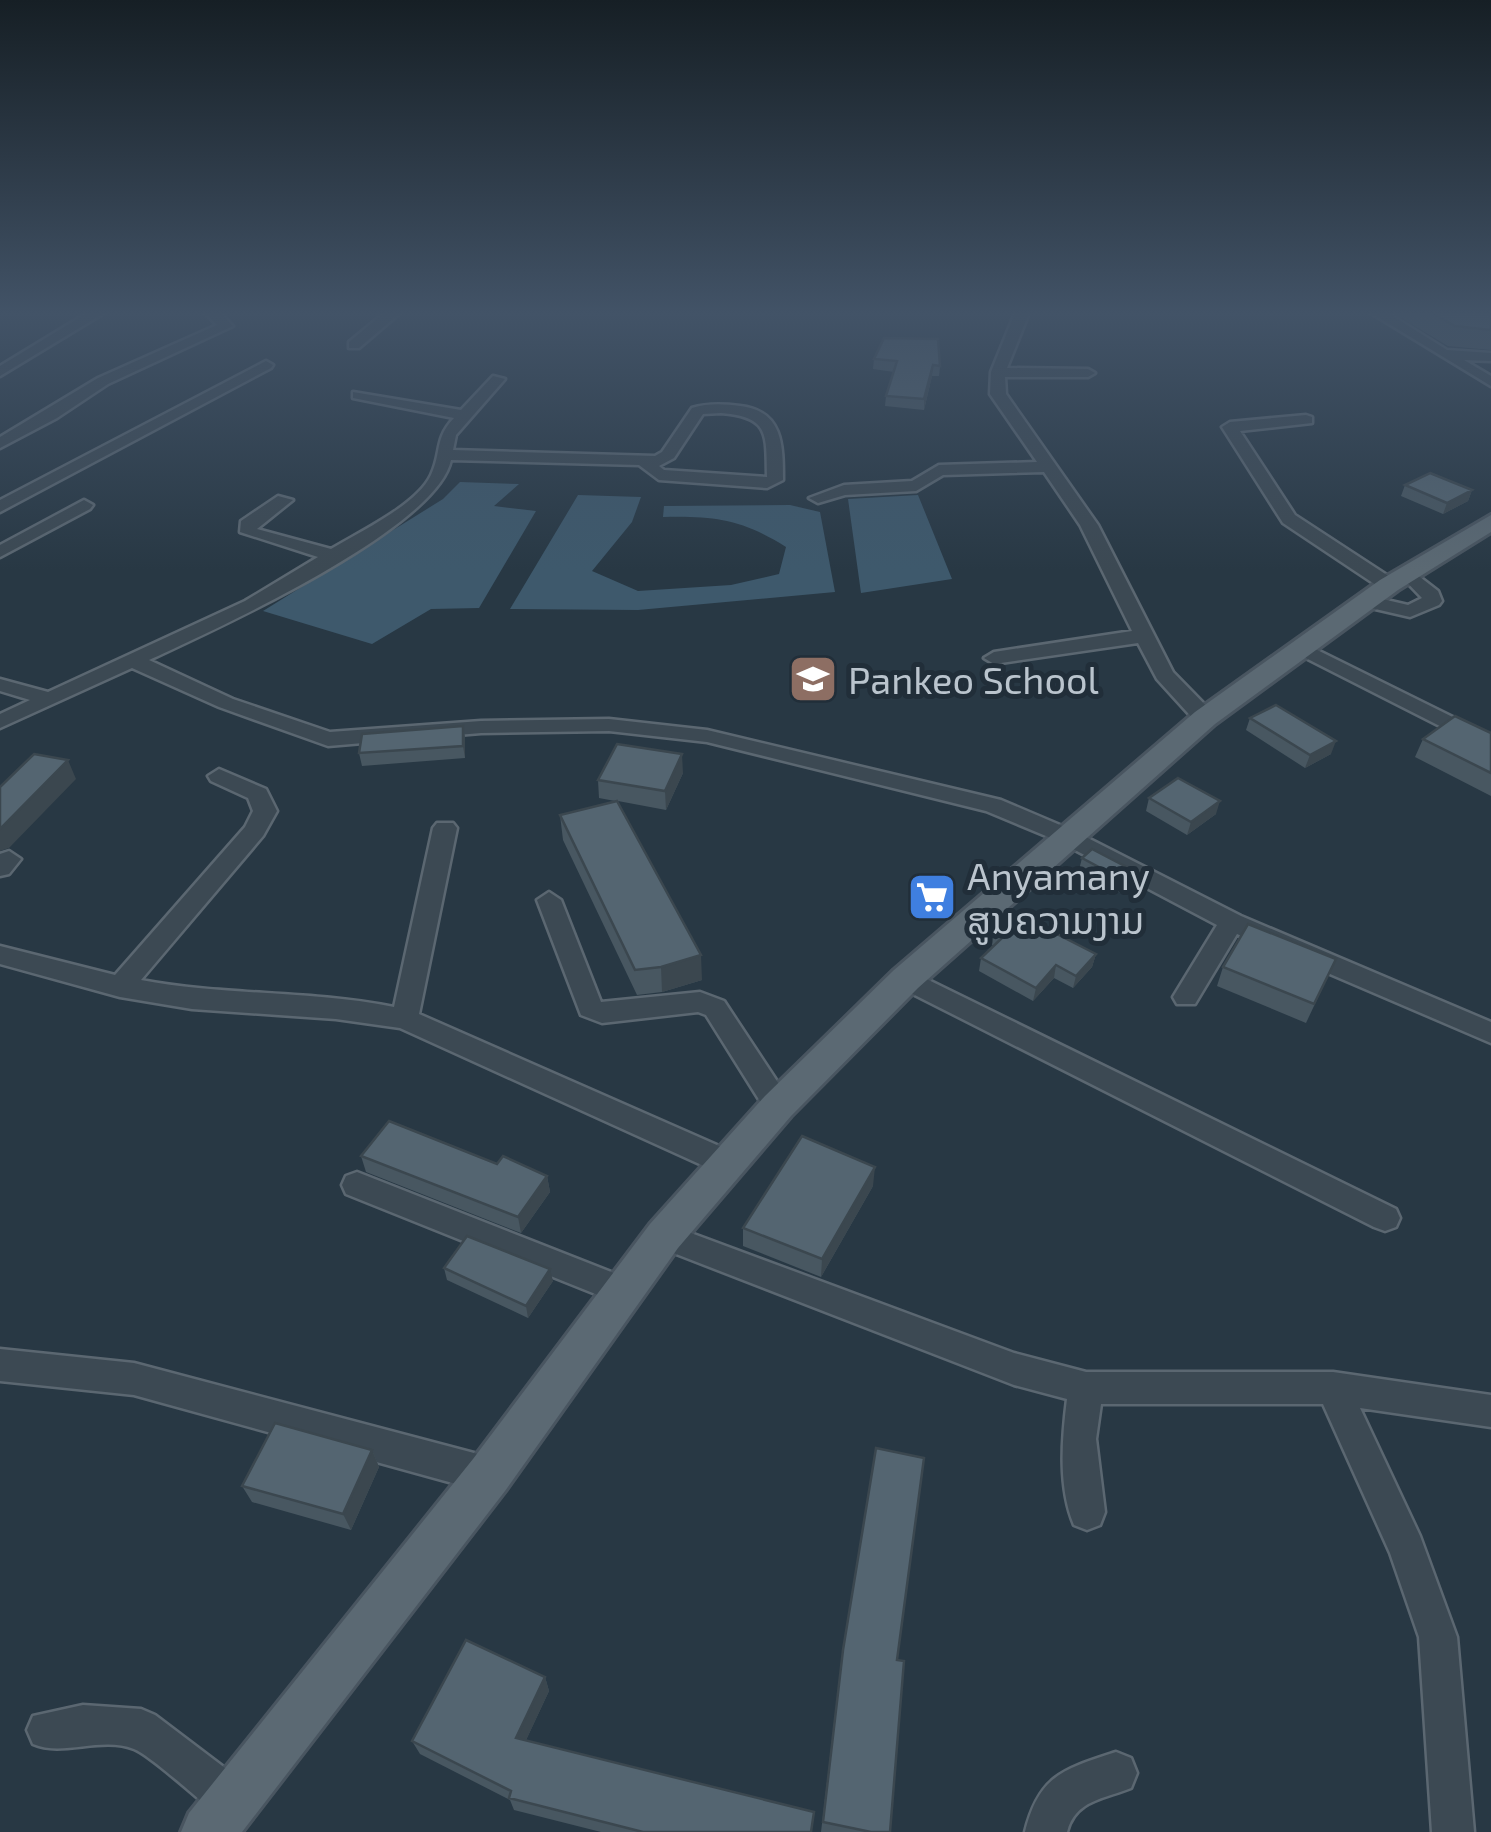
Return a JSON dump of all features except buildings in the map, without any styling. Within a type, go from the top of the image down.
[{"type":"main road","points":[[208,1832],[489,1475],[664,1236],[778,1106],[906,979],[1205,718],[1387,586],[1491,522]]},
{"type":"street","points":[[0,443],[78,398]]},
{"type":"street","points":[[0,507],[203,398]]},
{"type":"street","points":[[376,398],[467,416]]},
{"type":"street","points":[[0,722],[252,605],[419,500],[439,477],[447,455],[448,434],[482,398]]},
{"type":"street","points":[[1001,398],[1089,526],[1164,676],[1205,718]]},
{"type":"street","points":[[447,455],[658,461],[668,455],[697,412],[749,410],[763,414],[771,425],[775,480],[767,483],[659,475],[645,462]]},
{"type":"street","points":[[1306,420],[1230,427],[1289,519],[1387,586]]},
{"type":"street","points":[[818,498],[844,490],[916,486],[939,470],[1052,467]]},
{"type":"street","points":[[284,500],[254,517],[247,524],[249,532],[333,555]]},
{"type":"street","points":[[0,552],[84,505]]},
{"type":"street","points":[[994,658],[1142,636]]},
{"type":"street","points":[[1301,648],[1491,745]]},
{"type":"street","points":[[130,660],[226,704],[328,739],[481,727],[609,725],[707,736],[993,805],[1066,836],[1232,922],[1446,1017],[1491,1033]]},
{"type":"street","points":[[0,685],[50,698]]},
{"type":"street","points":[[120,987],[255,831],[265,811],[258,794],[219,776]]},
{"type":"street","points":[[405,1019],[446,828]]},
{"type":"street","points":[[548,900],[590,1008],[602,1013],[700,1002],[715,1008],[778,1106]]},
{"type":"street","points":[[1186,996],[1232,922]]},
{"type":"street","points":[[0,954],[120,987],[218,1002],[363,1009],[405,1019],[725,1162]]},
{"type":"street","points":[[906,979],[1385,1218]]},
{"type":"street","points":[[356,1185],[624,1291]]},
{"type":"street","points":[[664,1236],[1014,1369],[1086,1388],[1332,1388],[1491,1411]]},
{"type":"street","points":[[0,1365],[134,1379],[489,1475]]},
{"type":"street","points":[[1086,1388],[1079,1439],[1086,1512]]},
{"type":"street","points":[[1332,1388],[1407,1549],[1438,1637],[1453,1832]]},
{"type":"street","points":[[48,1730],[83,1724],[141,1730],[235,1802]]},
{"type":"street","points":[[1046,1832],[1052,1806],[1066,1790],[1116,1773]]},
{"type":"water","points":[[460,482],[519,484],[494,506],[536,511],[479,608],[431,609],[372,644],[263,611],[443,499]]},
{"type":"water","points":[[578,495],[641,497],[632,522],[592,571],[638,591],[731,585],[779,574],[786,547],[755,530],[727,521],[663,517],[664,506],[790,505],[820,512],[835,592],[638,610],[510,609]]},
{"type":"water","points":[[918,495],[952,579],[861,593],[848,499]]},
{"type":"place","name":"Pankeo School","points":[[813,679]]},
{"type":"place","name":"Anyamany ສູນຄວາມງາມ","points":[[932,897]]}]
